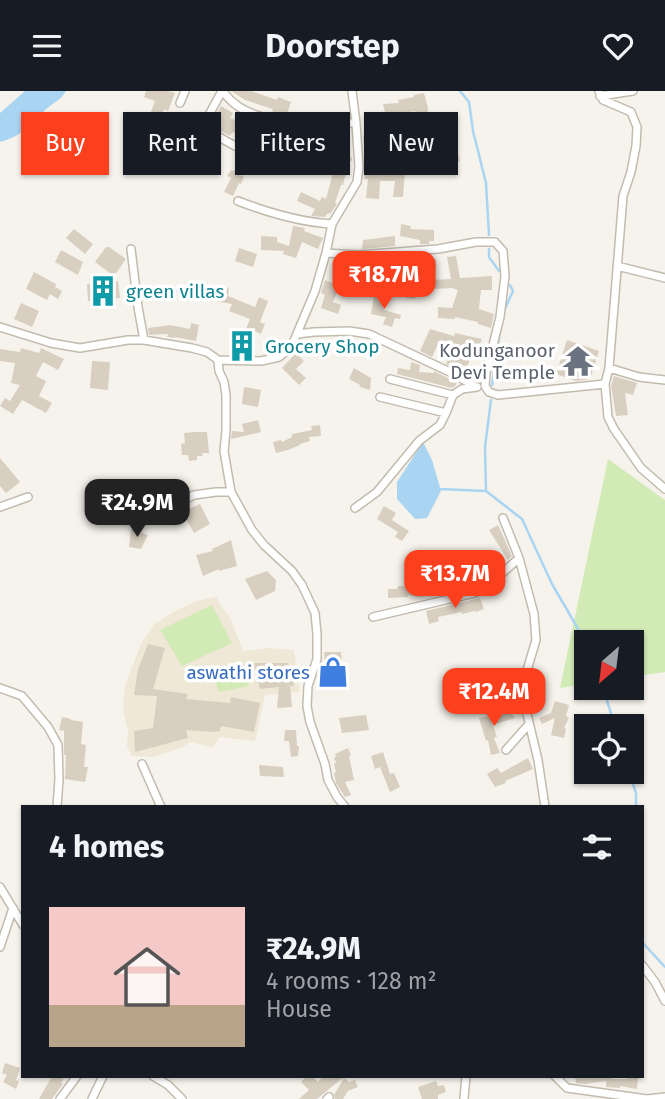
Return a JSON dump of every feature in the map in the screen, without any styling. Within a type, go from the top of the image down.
[{"type":"street","points":[[180,103],[186,91]]},
{"type":"street","points":[[235,146],[206,127],[205,122],[222,91],[247,111],[280,121],[356,123]]},
{"type":"street","points":[[0,327],[51,343],[80,348],[119,341],[144,340],[207,352],[218,360],[261,361],[279,357],[288,351],[315,291],[332,224],[357,182],[359,167],[352,91]]},
{"type":"street","points":[[630,91],[600,93],[603,100],[631,112],[638,127],[631,172],[623,196],[609,368],[605,384],[608,417],[614,429],[641,468],[665,489]]},
{"type":"street","points":[[238,201],[309,223],[332,224]]},
{"type":"street","points":[[326,253],[358,255],[495,242],[503,251],[505,276],[500,317],[486,373],[485,386],[489,392],[498,395],[605,384]]},
{"type":"street","points":[[131,249],[144,340]]},
{"type":"street","points":[[617,266],[665,278]]},
{"type":"street","points":[[297,334],[349,331],[369,334],[476,387]]},
{"type":"street","points":[[218,360],[219,371],[225,382],[224,451],[231,492],[252,530],[302,585],[315,613],[317,659],[309,686],[307,706],[328,779],[343,805]]},
{"type":"street","points":[[609,368],[639,377],[665,380]]},
{"type":"street","points":[[390,379],[453,395]]},
{"type":"street","points":[[355,508],[377,492],[419,441],[440,425],[453,395],[462,389],[485,386]]},
{"type":"street","points":[[380,397],[446,414]]},
{"type":"street","points":[[171,506],[194,495],[231,492]]},
{"type":"street","points":[[0,507],[28,497]]},
{"type":"street","points":[[503,518],[519,558],[534,614],[536,640],[525,677],[527,714],[545,805]]},
{"type":"street","points":[[373,617],[475,593],[519,558]]},
{"type":"street","points":[[0,688],[22,696],[48,727],[58,745],[57,805]]},
{"type":"street","points":[[506,750],[529,724]]},
{"type":"street","points":[[142,764],[159,805]]},
{"type":"street","points":[[0,887],[21,922]]},
{"type":"street","points":[[0,947],[13,908]]},
{"type":"street","points":[[644,968],[665,1001]]},
{"type":"street","points":[[60,1099],[76,1078]]},
{"type":"street","points":[[92,1099],[102,1078]]},
{"type":"street","points":[[156,1078],[182,1099]]},
{"type":"street","points":[[464,1099],[466,1078]]},
{"type":"street","points":[[557,1078],[574,1099]]},
{"type":"street","points":[[567,1088],[647,1099],[665,1097]]},
{"type":"shaded area","points":[[216,597],[231,620],[243,651],[268,648],[294,650],[300,692],[265,695],[255,741],[220,737],[213,747],[190,742],[181,748],[153,757],[132,756],[127,746],[128,732],[123,708],[125,685],[141,644],[154,624],[196,601]]},
{"type":"green space","points":[[608,459],[665,500],[665,672],[644,675],[644,630],[574,630],[574,686],[560,688]]},
{"type":"green space","points":[[212,605],[232,643],[182,666],[160,630]]},
{"type":"green space","points":[[246,667],[249,686],[219,692],[212,672]]},
{"type":"water","points":[[25,91],[66,91],[43,112],[21,112],[21,132],[0,142],[0,113]]},
{"type":"water","points":[[423,442],[432,460],[441,491],[427,518],[415,519],[397,499],[397,482]]},
{"type":"building","points":[[146,91],[175,93],[168,111],[164,109],[163,112],[151,112],[155,101],[144,97]]},
{"type":"building","points":[[231,91],[251,91],[291,102],[288,112],[274,112],[273,109],[245,100]]},
{"type":"building","points":[[424,93],[428,112],[385,112],[383,104],[399,103],[398,100]]},
{"type":"building","points":[[221,106],[233,113],[230,118],[235,120],[235,133],[232,132],[230,136],[221,131],[221,112],[218,112]]},
{"type":"building","points":[[235,169],[235,175],[244,177],[233,196],[224,192],[231,178],[227,176],[231,170]]},
{"type":"building","points":[[332,175],[345,175],[335,203],[337,204],[325,217],[311,216],[315,209],[297,201],[301,192],[320,201],[322,197],[326,199]]},
{"type":"building","points":[[365,175],[405,175],[403,197],[393,197],[395,181],[380,181],[379,199],[366,198],[368,179],[364,179]]},
{"type":"building","points":[[401,224],[411,226],[410,229],[434,230],[434,241],[420,244],[420,240],[400,236]]},
{"type":"building","points":[[293,226],[305,228],[304,231],[323,238],[318,249],[302,242],[296,258],[283,254],[284,251],[261,250],[261,236],[277,237],[277,242],[289,246]]},
{"type":"building","points":[[74,229],[93,244],[85,254],[66,238]]},
{"type":"building","points":[[395,236],[395,246],[362,249],[363,240]]},
{"type":"building","points":[[106,247],[126,259],[114,276],[95,262]]},
{"type":"building","points":[[239,248],[257,254],[253,267],[235,261]]},
{"type":"building","points":[[61,250],[83,262],[78,275],[55,262]]},
{"type":"building","points":[[456,256],[460,278],[492,276],[492,290],[481,290],[479,309],[494,314],[491,328],[455,317],[438,318],[438,307],[452,308],[458,290],[432,289],[432,280],[451,279],[447,257]]},
{"type":"building","points":[[426,259],[436,259],[436,269],[416,268],[418,282],[415,299],[406,298],[408,277],[394,278],[393,266],[426,262]]},
{"type":"building","points":[[34,272],[56,284],[55,287],[62,291],[58,299],[50,294],[47,300],[26,289]]},
{"type":"building","points":[[325,280],[340,286],[333,302],[341,305],[338,314],[321,308],[325,295],[321,293]]},
{"type":"building","name":"green villas","points":[[118,281],[120,298],[88,301],[87,284]]},
{"type":"building","points":[[218,286],[229,288],[228,296],[255,307],[259,297],[268,301],[260,322],[265,324],[261,334],[250,329],[246,355],[235,354],[238,335],[243,336],[250,319],[229,311],[232,304],[215,301]]},
{"type":"building","points":[[374,296],[386,298],[384,310],[401,315],[400,319],[395,318],[392,327],[383,324],[386,317],[371,314]]},
{"type":"building","points":[[21,303],[39,311],[32,327],[14,319]]},
{"type":"building","points":[[191,323],[199,325],[196,341],[167,337],[168,334],[149,335],[148,328],[170,325],[190,329]]},
{"type":"building","points":[[430,329],[454,336],[455,333],[482,339],[475,359],[471,357],[467,367],[454,363],[453,367],[446,364],[453,346],[439,342],[432,357],[420,351]]},
{"type":"building","name":"Kodunganoor Devi Temple","points":[[567,340],[599,351],[590,379],[576,381],[556,374]]},
{"type":"building","points":[[21,348],[39,353],[41,348],[64,359],[58,370],[43,362],[36,376],[46,381],[39,396],[52,403],[46,413],[22,400],[13,414],[0,406],[5,398],[10,401],[20,385],[11,383],[15,363],[0,361],[0,349],[20,352]]},
{"type":"building","points":[[296,353],[304,361],[296,369],[306,378],[299,385],[282,368]]},
{"type":"building","points":[[92,361],[110,362],[108,390],[90,388]]},
{"type":"building","points":[[411,362],[420,365],[419,372],[434,371],[457,383],[452,388],[397,374],[398,368],[410,370]]},
{"type":"building","points":[[354,368],[371,378],[370,390],[349,379]]},
{"type":"building","points":[[614,376],[637,383],[633,395],[625,393],[628,415],[616,416],[611,386]]},
{"type":"building","points":[[244,387],[261,390],[258,407],[242,404]]},
{"type":"building","points":[[258,420],[261,432],[231,439],[232,431],[244,432],[242,424]]},
{"type":"building","points":[[320,425],[321,436],[309,437],[310,441],[276,453],[273,442],[282,442],[292,437],[292,434],[312,430],[311,426]]},
{"type":"building","points":[[207,432],[209,453],[202,453],[203,456],[197,456],[197,460],[189,461],[188,455],[182,455],[184,433]]},
{"type":"building","points":[[0,458],[20,482],[6,493],[0,486]]},
{"type":"building","points":[[200,504],[210,524],[194,533],[182,512]]},
{"type":"building","points":[[384,506],[396,513],[392,520],[409,531],[402,541],[395,537],[398,532],[377,519]]},
{"type":"building","points":[[498,525],[512,556],[508,560],[489,530]]},
{"type":"building","points":[[131,529],[148,535],[141,549],[129,547]]},
{"type":"building","points":[[231,540],[237,566],[219,569],[203,576],[196,555],[213,551],[212,549]]},
{"type":"building","points":[[423,555],[428,572],[410,578],[406,563]]},
{"type":"building","points":[[267,571],[276,580],[275,591],[256,600],[245,579]]},
{"type":"building","points":[[432,583],[455,585],[454,592],[423,597],[408,595],[388,598],[388,589],[403,586],[432,591]]},
{"type":"building","points":[[480,598],[484,609],[438,617],[439,621],[429,624],[426,611]]},
{"type":"building","points":[[148,644],[165,648],[153,689],[188,694],[186,699],[230,703],[231,697],[260,703],[254,732],[221,726],[220,731],[213,732],[186,730],[188,738],[135,752],[134,731],[153,728],[157,696],[134,695],[138,669]]},
{"type":"building","points":[[324,652],[341,652],[342,668],[325,668]]},
{"type":"building","points":[[253,663],[288,663],[294,686],[290,686],[292,707],[277,708],[279,687],[260,689]]},
{"type":"building","points":[[555,701],[569,705],[564,738],[551,735],[555,718],[542,724],[539,718],[551,713]]},
{"type":"building","points":[[508,709],[515,718],[493,725],[497,737],[494,738],[500,753],[491,755],[479,718],[498,715]]},
{"type":"building","points":[[366,715],[369,730],[342,733],[339,718]]},
{"type":"building","points":[[62,717],[83,722],[81,744],[86,745],[84,767],[88,767],[85,782],[65,779],[64,731],[59,730]]},
{"type":"building","points":[[285,730],[296,730],[298,756],[291,757],[289,741],[284,741]]},
{"type":"building","points":[[348,748],[354,780],[345,782],[351,795],[345,797],[336,783],[334,758],[335,754]]},
{"type":"building","points":[[383,752],[390,774],[394,773],[400,787],[390,792],[380,767],[375,769],[371,756]]},
{"type":"building","points":[[528,758],[533,769],[505,781],[506,783],[495,787],[487,774],[497,768],[501,773]]},
{"type":"building","points":[[259,765],[283,767],[284,777],[260,776]]},
{"type":"building","points":[[5,1063],[20,1068],[16,1089],[3,1082],[7,1075],[2,1073]]},
{"type":"building","points":[[51,1078],[64,1078],[61,1083],[63,1084],[52,1099],[39,1099]]},
{"type":"building","points":[[305,1078],[314,1078],[318,1082],[321,1078],[343,1078],[317,1099],[299,1099],[309,1090],[301,1082]]},
{"type":"building","points":[[344,1078],[349,1082],[355,1080],[358,1087],[348,1091],[343,1099],[335,1099],[334,1095]]},
{"type":"building","points":[[575,1078],[638,1078],[637,1089],[606,1087],[606,1081],[576,1083]]},
{"type":"building","points":[[436,1081],[438,1086],[444,1085],[446,1092],[438,1095],[438,1099],[422,1099],[418,1087]]},
{"type":"waterway","points":[[460,91],[469,102],[486,183],[489,235]]},
{"type":"waterway","points":[[489,249],[489,257],[499,271]]},
{"type":"waterway","points":[[504,311],[513,291],[510,285]]},
{"type":"waterway","points":[[492,385],[500,331]]},
{"type":"waterway","points":[[486,491],[485,447],[491,400]]},
{"type":"waterway","points":[[439,489],[486,491],[522,519],[552,584],[578,630]]},
{"type":"waterway","points":[[607,700],[611,714]]},
{"type":"waterway","points":[[633,784],[636,805]]},
{"type":"waterway","points":[[644,944],[665,967]]},
{"type":"place","name":"green villas","points":[[103,291]]},
{"type":"place","name":"Grocery Shop","points":[[242,346]]},
{"type":"place","name":"Kodunganoor Devi Temple","points":[[578,361]]},
{"type":"place","name":"aswathi stores","points":[[333,672]]}]
